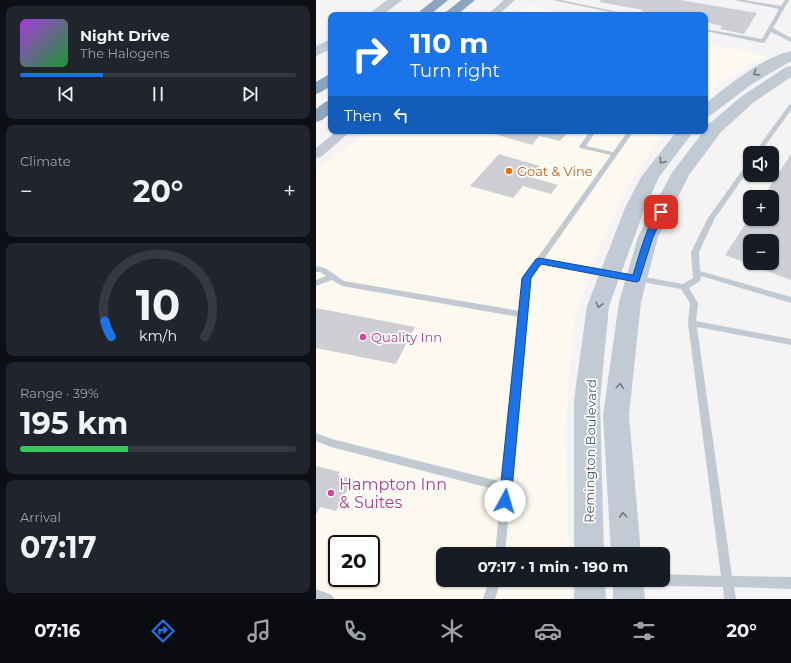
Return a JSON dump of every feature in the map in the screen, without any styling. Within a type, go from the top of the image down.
[{"type":"highway","points":[[426,12],[442,0]]},
{"type":"highway","points":[[453,12],[469,0]]},
{"type":"highway","points":[[316,84],[328,77]]},
{"type":"highway","points":[[316,89],[328,80]]},
{"type":"highway","points":[[316,117],[328,107]]},
{"type":"street","points":[[378,12],[396,0]]},
{"type":"street","points":[[496,12],[510,0]]},
{"type":"street","points":[[316,52],[328,45]]},
{"type":"street","name":"Remington Boulevard","points":[[708,121],[740,83],[767,66],[791,55]]},
{"type":"street","name":"Remington Boulevard","points":[[708,121],[748,99],[791,70]]},
{"type":"street","points":[[316,154],[341,134]]},
{"type":"street","name":"Remington Boulevard","points":[[589,547],[587,400],[598,306],[635,208],[650,177],[683,134]]},
{"type":"street","name":"Remington Boulevard","points":[[625,547],[616,415],[630,302],[648,237],[701,134]]},
{"type":"street","points":[[590,587],[590,599]]},
{"type":"street","points":[[628,587],[629,599]]},
{"type":"lane","points":[[554,0],[616,12]]},
{"type":"lane","points":[[575,4],[580,0]]},
{"type":"lane","points":[[736,0],[782,8]]},
{"type":"lane","points":[[708,31],[763,41],[787,0]]},
{"type":"lane","points":[[770,30],[791,40]]},
{"type":"lane","points":[[762,146],[791,106]]},
{"type":"lane","points":[[591,134],[582,146],[614,154]]},
{"type":"lane","points":[[501,547],[527,278],[629,134]]},
{"type":"lane","points":[[684,288],[697,279],[695,252],[712,218],[743,173]]},
{"type":"lane","points":[[539,261],[684,288],[694,302],[692,323],[730,599]]},
{"type":"lane","points":[[316,269],[322,270],[342,283],[523,315]]},
{"type":"lane","points":[[696,272],[791,300]]},
{"type":"lane","points":[[316,283],[332,277]]},
{"type":"lane","points":[[692,323],[791,342]]},
{"type":"lane","points":[[316,437],[331,443],[506,488]]},
{"type":"lane","points":[[670,580],[791,583]]},
{"type":"lane","points":[[489,599],[493,587]]},
{"type":"lane","points":[[316,595],[328,599]]},
{"type":"shaded area","points":[[526,5],[559,12],[518,12]]},
{"type":"shaded area","points":[[708,44],[767,56],[725,79],[708,93]]},
{"type":"shaded area","points":[[363,134],[663,134],[624,192],[595,258],[574,318],[565,431],[569,547],[436,547],[436,587],[570,587],[571,599],[316,599],[316,171]]},
{"type":"building","points":[[601,0],[680,0],[757,13],[744,34],[720,29],[722,26],[708,23],[708,12],[644,12],[641,11],[643,10],[599,2]]},
{"type":"building","points":[[494,134],[566,134],[560,141],[539,136],[532,145]]},
{"type":"building","name":"Goat & Vine","points":[[499,154],[540,166],[530,177],[558,185],[551,194],[523,186],[513,198],[470,186]]},
{"type":"building","points":[[791,154],[791,280],[765,270],[779,270],[779,234],[743,234],[743,262],[725,255],[744,226],[779,226],[779,190],[768,190],[773,182],[779,182],[779,172]]},
{"type":"building","name":"Quality Inn","points":[[316,308],[415,327],[396,364],[316,348]]},
{"type":"building","name":"Hampton Inn & Suites","points":[[316,466],[340,472],[338,475],[353,479],[336,511],[320,507],[316,515]]},
{"type":"place","name":"Goat & Vine","points":[[509,171]]},
{"type":"place","name":"Quality Inn","points":[[363,337]]},
{"type":"place","name":"Hampton Inn & Suites","points":[[331,493]]},
{"type":"route","points":[[505,501],[527,278],[539,261],[636,279],[648,237],[661,212]]}]
